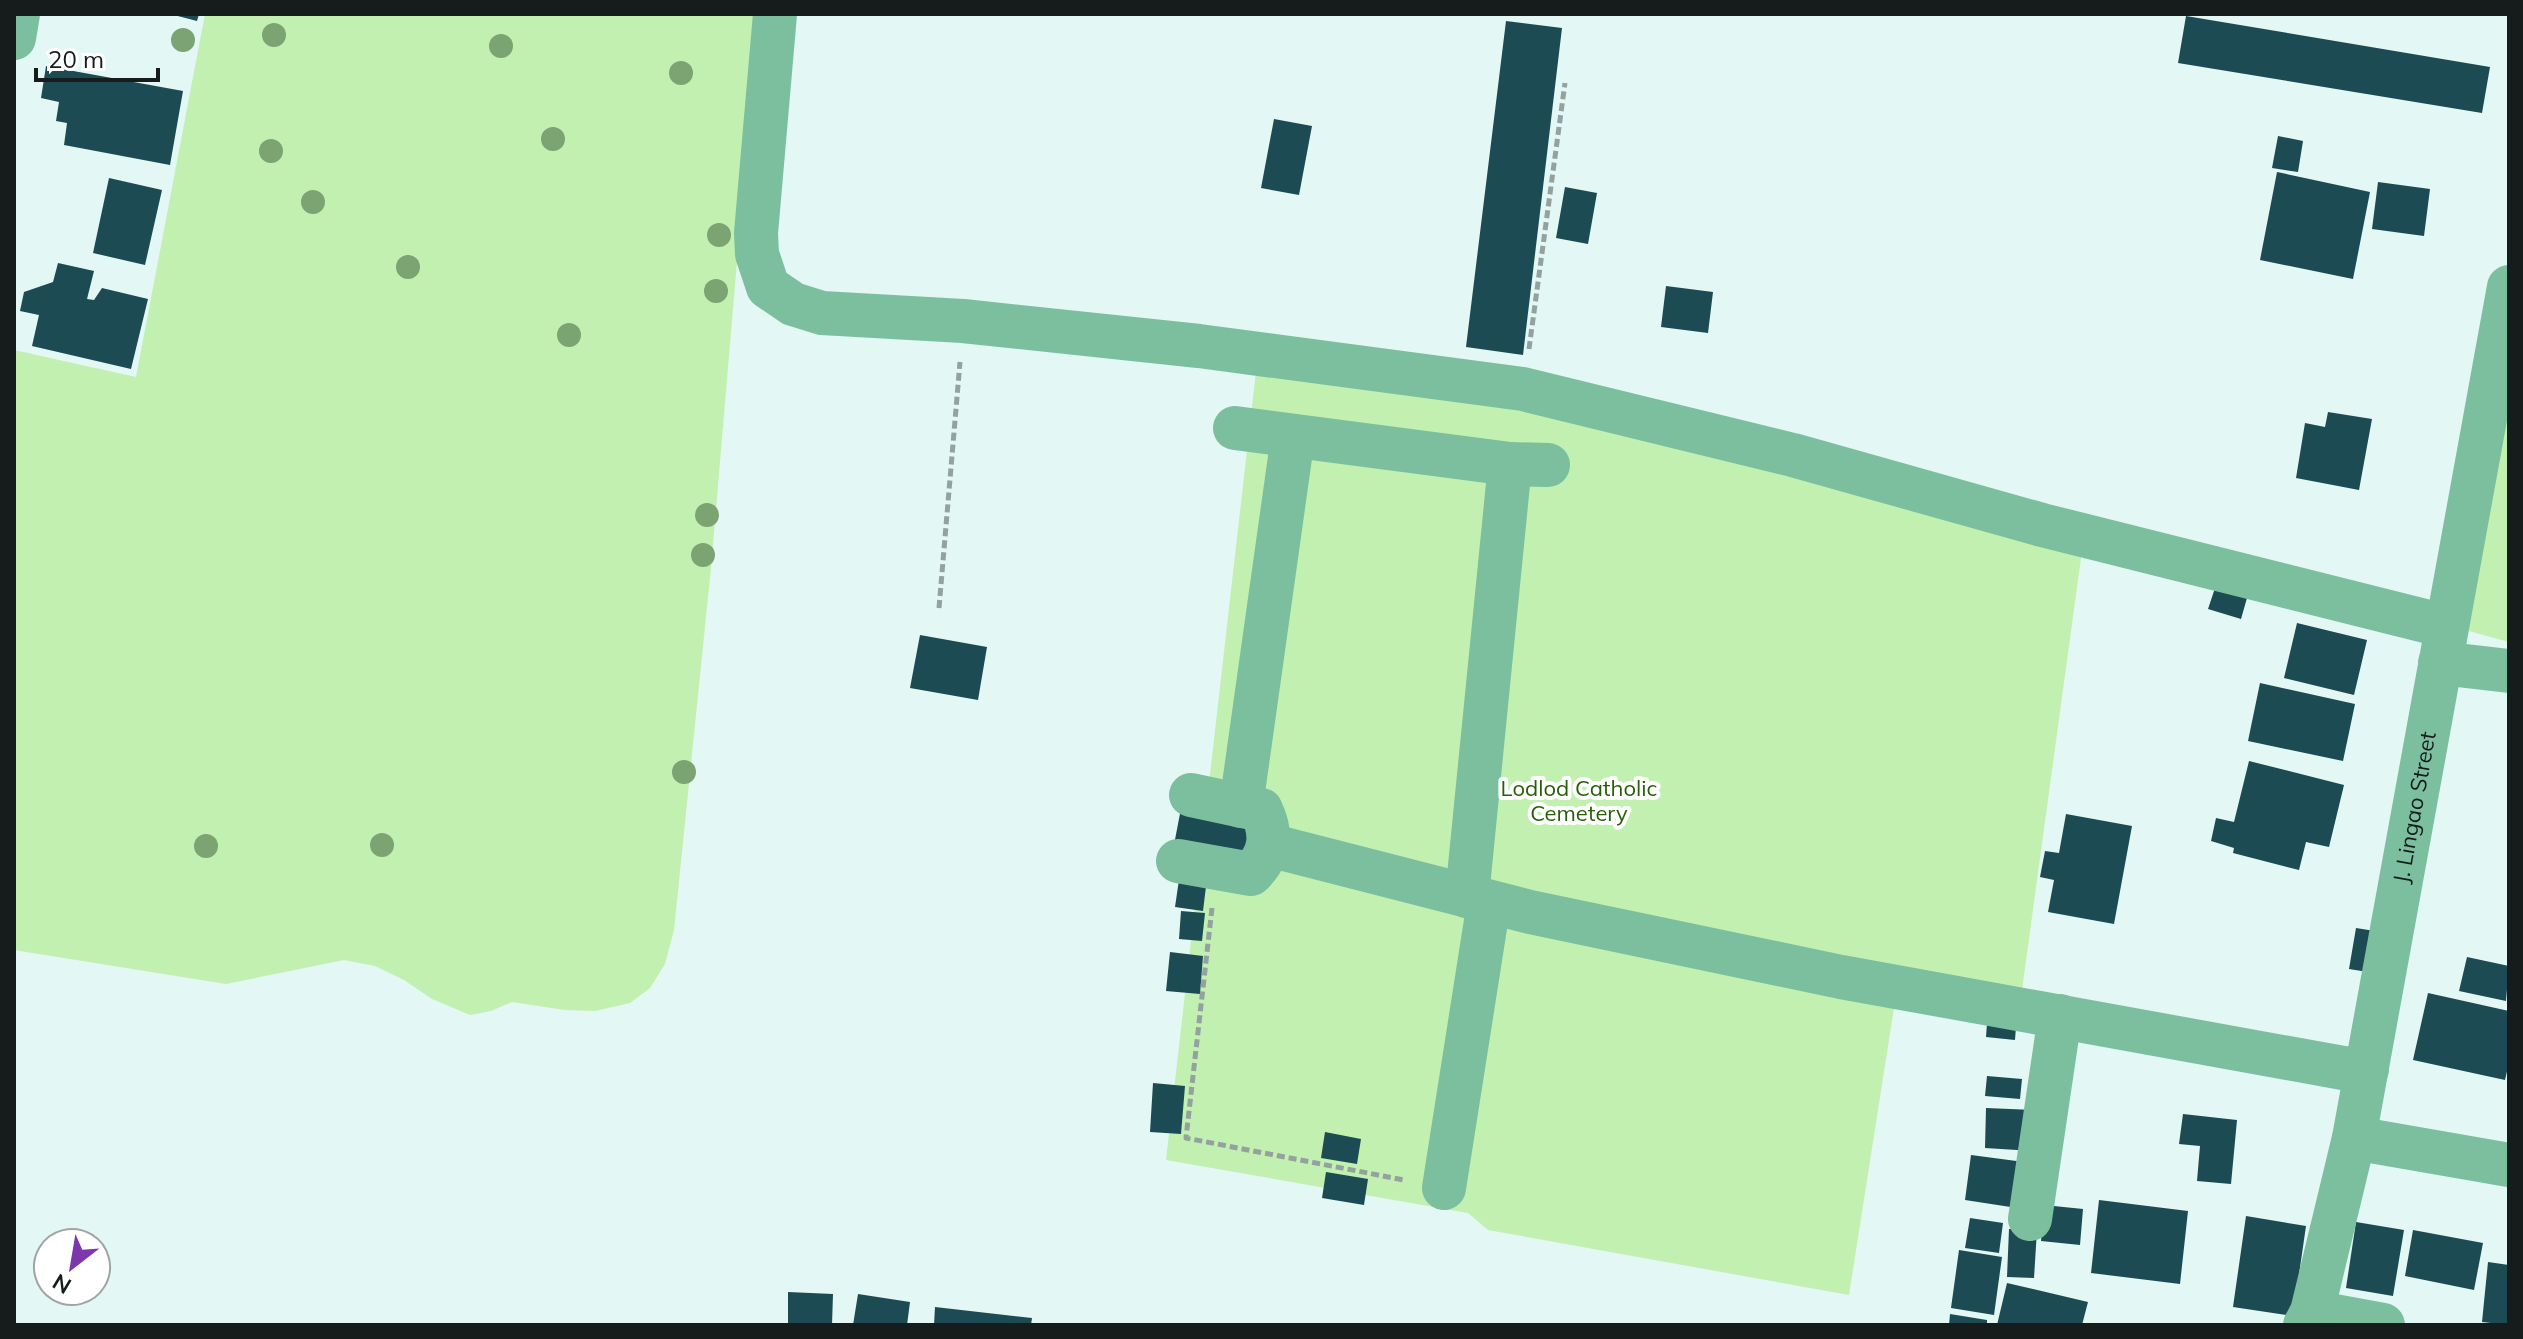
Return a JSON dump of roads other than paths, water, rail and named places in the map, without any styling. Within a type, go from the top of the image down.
[{"type":"street","points":[[14,38],[18,14]]},
{"type":"street","points":[[775,14],[756,233],[757,254],[768,287],[793,304],[822,313],[963,321],[1199,346],[1523,389],[1793,455],[2042,525],[2443,644],[2509,671]]},
{"type":"street","name":"J. Lingao Street","points":[[2309,1319],[2354,1138],[2509,287]]},
{"type":"street","points":[[1235,428],[1529,465],[1444,1188]]},
{"type":"street","points":[[1241,806],[1293,436]]},
{"type":"street","points":[[1191,795],[1261,810],[1268,825],[1269,845],[1262,863],[1251,874],[1197,865]]},
{"type":"street","points":[[1269,845],[1478,899],[1841,977],[2343,1068],[2367,1069]]},
{"type":"street","points":[[2030,1219],[2060,1016]]},
{"type":"street","points":[[2354,1138],[2509,1165]]},
{"type":"street","points":[[2309,1319],[2383,1325]]},
{"type":"park label","name":"Lodlod Catholic Cemetery","points":[[1579,800]]}]
